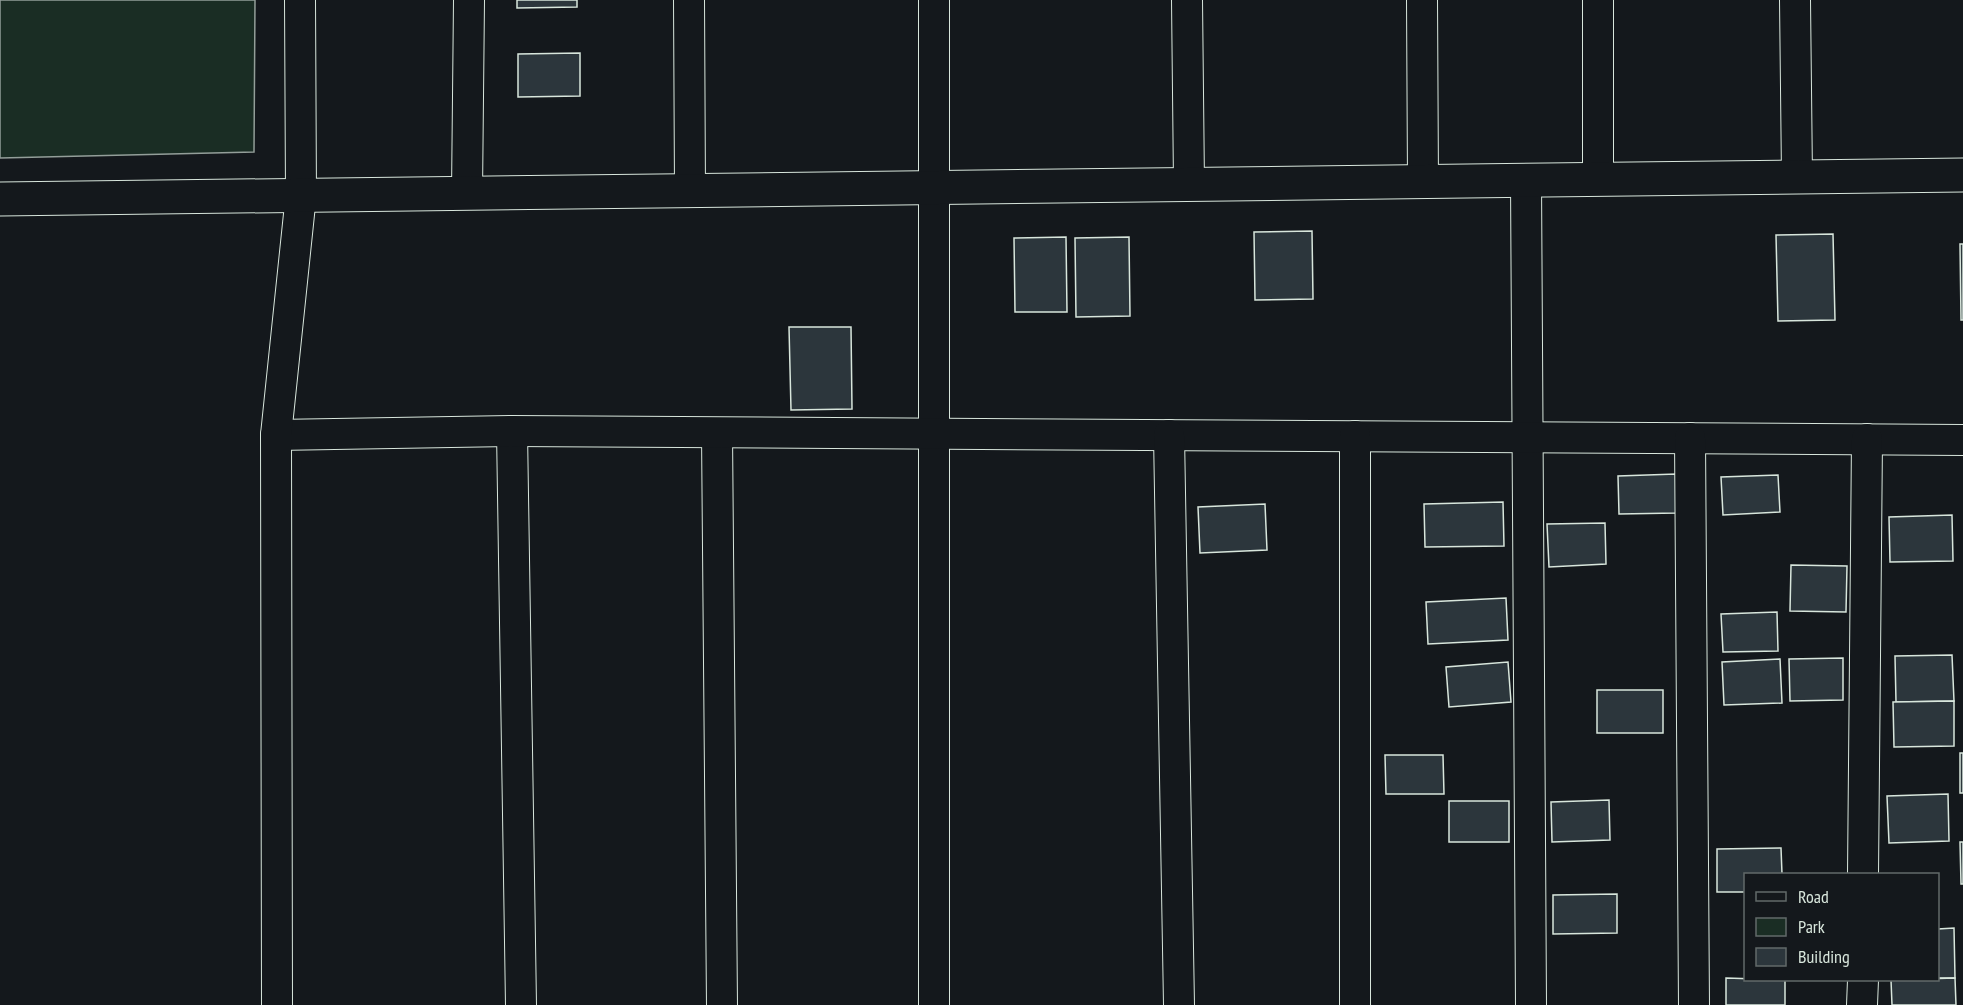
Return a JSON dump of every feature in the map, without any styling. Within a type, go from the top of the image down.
[{"type":"street","points":[[277,1005],[276,435],[300,195],[300,0]]},
{"type":"street","points":[[467,193],[469,0]]},
{"type":"street","points":[[689,0],[690,190]]},
{"type":"street","points":[[934,0],[934,1005]]},
{"type":"street","points":[[1187,0],[1189,184]]},
{"type":"street","points":[[1422,0],[1423,182]]},
{"type":"street","points":[[1598,0],[1598,179]]},
{"type":"street","points":[[1795,0],[1797,177]]},
{"type":"street","points":[[0,199],[1963,175]]},
{"type":"street","points":[[1526,180],[1531,1005]]},
{"type":"street","points":[[276,435],[512,431],[1963,440]]},
{"type":"street","points":[[512,431],[521,1005]]},
{"type":"street","points":[[717,433],[722,1005]]},
{"type":"street","points":[[1169,435],[1179,1005]]},
{"type":"street","points":[[1354,1005],[1355,436]]},
{"type":"street","points":[[1690,438],[1694,1005]]},
{"type":"street","points":[[1863,873],[1867,439]]},
{"type":"street","points":[[1862,1005],[1863,981]]},
{"type":"green space","points":[[0,0],[255,0],[254,152],[0,158]]},
{"type":"building","points":[[517,0],[577,0],[577,7],[517,8]]},
{"type":"building","points":[[580,53],[580,96],[518,97],[518,54]]},
{"type":"building","points":[[1312,231],[1313,299],[1255,300],[1254,232]]},
{"type":"building","points":[[1833,234],[1835,320],[1778,321],[1776,235]]},
{"type":"building","points":[[1066,237],[1067,312],[1015,312],[1014,238]]},
{"type":"building","points":[[1129,237],[1130,316],[1076,317],[1075,238]]},
{"type":"building","points":[[1960,244],[1963,244],[1963,320],[1961,320]]},
{"type":"building","points":[[789,327],[851,327],[852,409],[791,410]]},
{"type":"building","points":[[1676,474],[1677,513],[1619,514],[1618,476]]},
{"type":"building","points":[[1778,475],[1780,512],[1723,515],[1721,477]]},
{"type":"building","points":[[1503,502],[1504,546],[1425,547],[1424,504]]},
{"type":"building","points":[[1265,504],[1267,550],[1200,553],[1198,507]]},
{"type":"building","points":[[1952,515],[1953,561],[1890,562],[1889,517]]},
{"type":"building","points":[[1605,523],[1606,564],[1549,567],[1547,524]]},
{"type":"building","points":[[1791,565],[1847,566],[1846,612],[1790,611]]},
{"type":"building","points":[[1506,598],[1508,640],[1428,644],[1426,602]]},
{"type":"building","points":[[1777,612],[1778,651],[1723,652],[1721,614]]},
{"type":"building","points":[[1952,655],[1954,701],[1896,702],[1895,656]]},
{"type":"building","points":[[1843,658],[1843,700],[1790,701],[1789,659]]},
{"type":"building","points":[[1780,659],[1782,703],[1724,705],[1722,662]]},
{"type":"building","points":[[1508,662],[1511,702],[1449,707],[1446,667]]},
{"type":"building","points":[[1597,690],[1663,690],[1663,733],[1597,733]]},
{"type":"building","points":[[1954,701],[1954,746],[1894,747],[1893,702]]},
{"type":"building","points":[[1960,753],[1963,753],[1963,793],[1960,793]]},
{"type":"building","points":[[1385,755],[1443,755],[1444,794],[1386,794]]},
{"type":"building","points":[[1948,794],[1949,841],[1889,843],[1887,796]]},
{"type":"building","points":[[1609,800],[1610,840],[1552,842],[1551,802]]},
{"type":"building","points":[[1449,801],[1509,801],[1509,842],[1449,842]]},
{"type":"building","points":[[1960,842],[1963,842],[1963,884],[1961,884]]},
{"type":"building","points":[[1781,848],[1782,873],[1744,873],[1744,892],[1717,892],[1717,849]]},
{"type":"building","points":[[1617,894],[1617,933],[1553,934],[1553,895]]},
{"type":"building","points":[[1954,928],[1955,978],[1939,978],[1939,929]]},
{"type":"building","points":[[1726,978],[1744,979],[1744,981],[1785,981],[1785,1005],[1726,1005]]},
{"type":"building","points":[[1939,978],[1955,978],[1956,1005],[1892,1005],[1891,981],[1939,981]]}]
